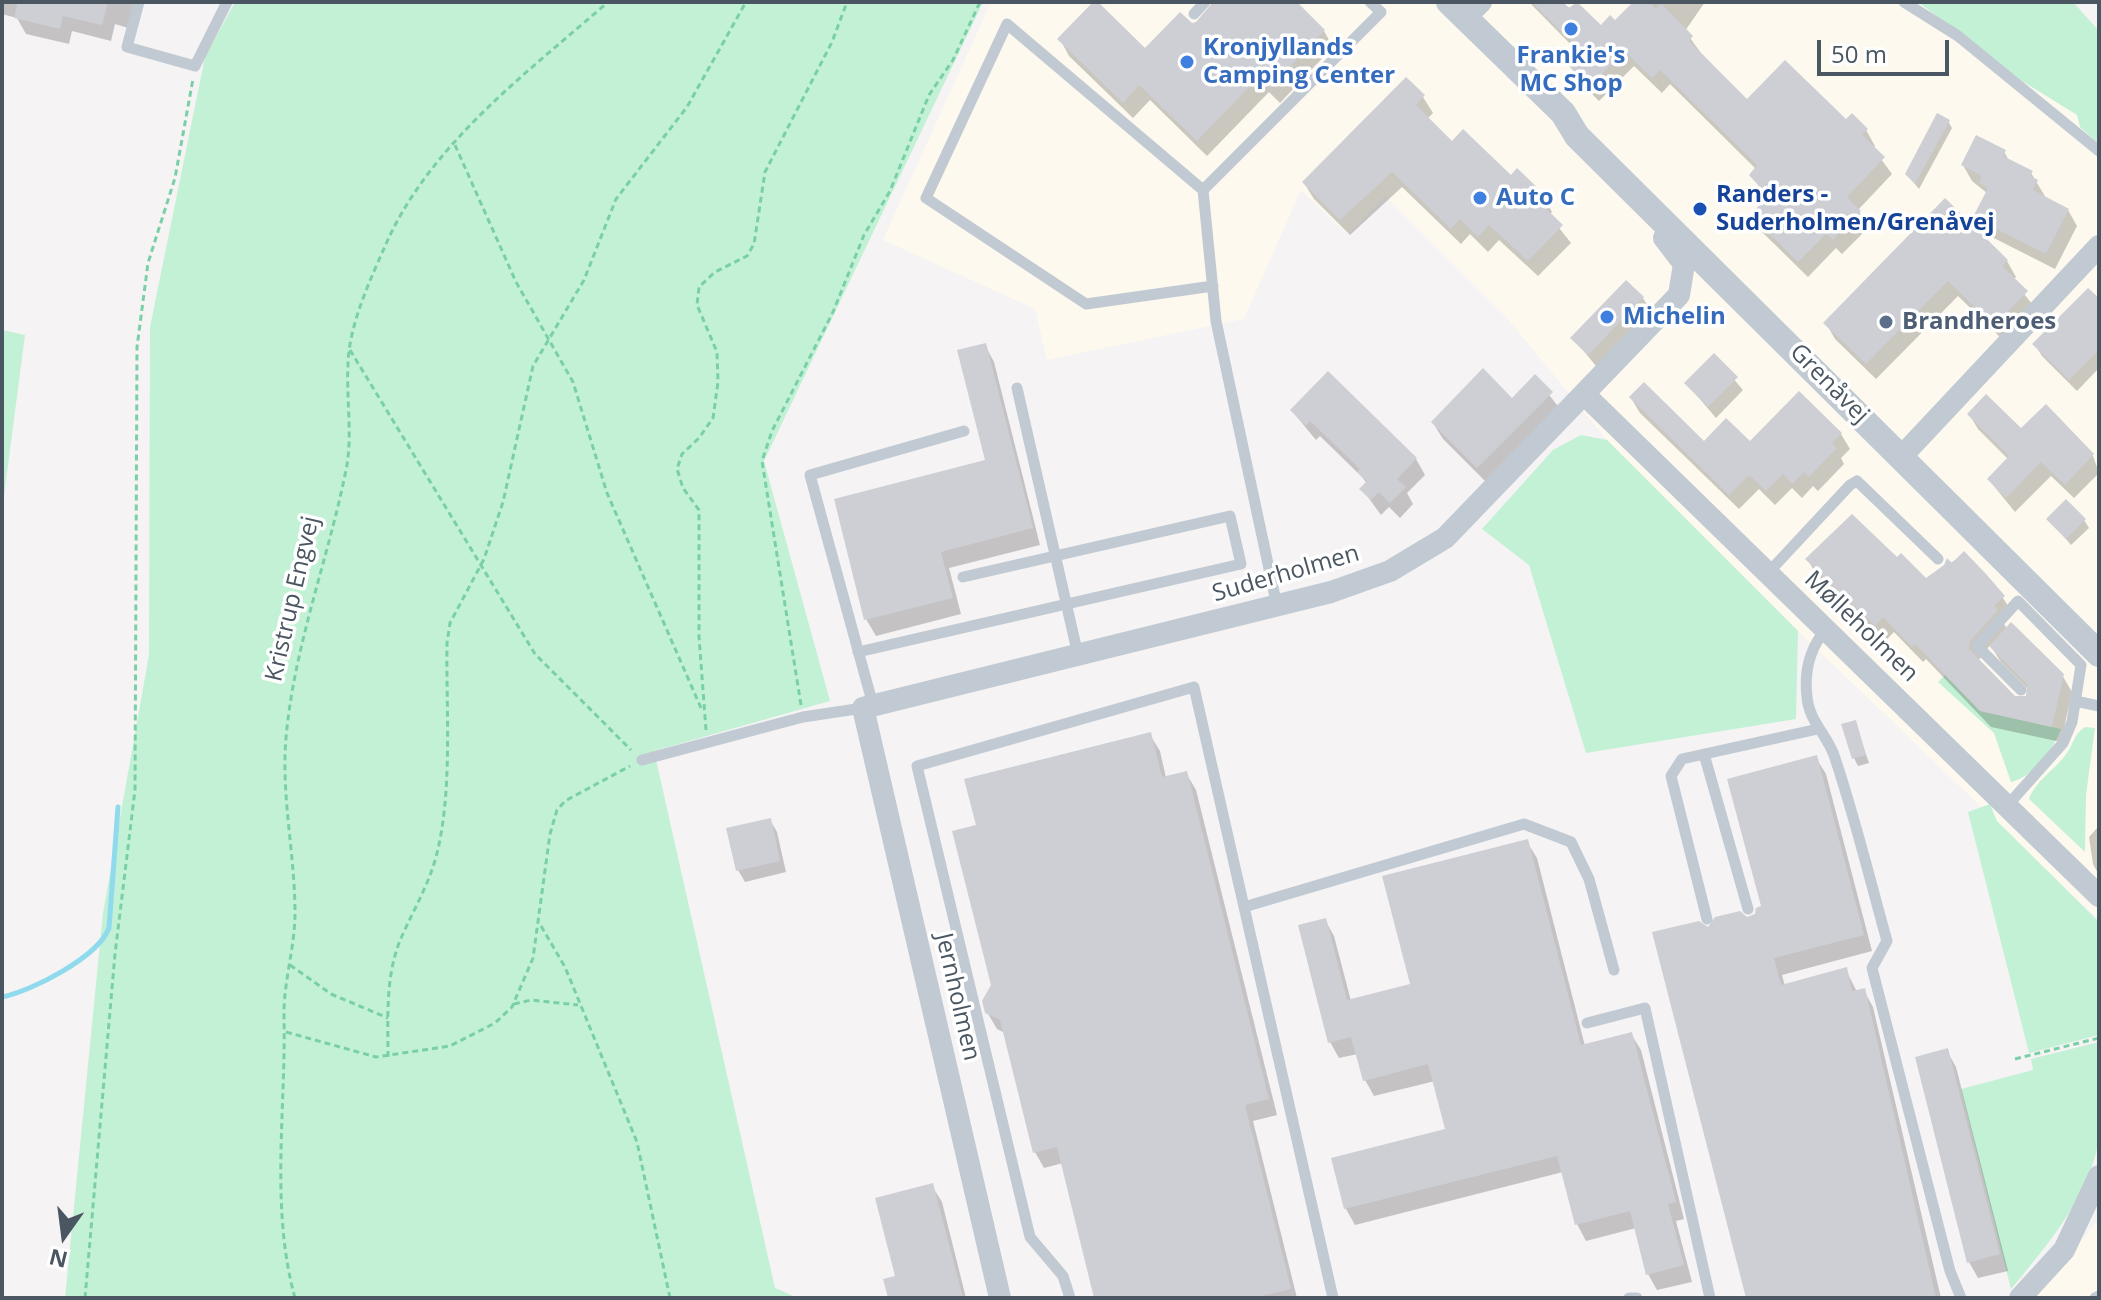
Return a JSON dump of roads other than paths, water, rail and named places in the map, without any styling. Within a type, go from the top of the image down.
[{"type":"street","name":"Grenåvej","points":[[1465,7],[1563,113],[1577,136],[1624,183],[2099,630]]},
{"type":"street","name":"Grenåvej","points":[[1563,113],[1584,124],[1907,451],[2099,654]]},
{"type":"street","name":"Suderholmen","points":[[868,706],[1331,592],[1390,571],[1445,538],[1679,295],[1685,273],[1681,255],[1654,228],[1624,183]]},
{"type":"street","points":[[1907,451],[2099,246]]},
{"type":"street","name":"Mølleholmen","points":[[1585,395],[2099,896]]},
{"type":"street","name":"Jernholmen","points":[[868,706],[1000,1298]]},
{"type":"street","points":[[2020,1298],[2064,1250],[2099,1176]]},
{"type":"lane","points":[[139,2],[127,47],[195,66],[227,2]]},
{"type":"lane","points":[[1194,14],[1205,2]]},
{"type":"lane","points":[[1203,190],[1381,12],[1370,2]]},
{"type":"lane","points":[[1904,2],[1958,36],[2099,151]]},
{"type":"lane","points":[[1213,286],[1086,304],[926,198],[1007,24],[1203,190],[1213,286],[1216,321],[1277,606]]},
{"type":"lane","points":[[1017,388],[1078,655]]},
{"type":"lane","points":[[642,760],[803,717],[868,706],[858,652],[810,475],[964,431]]},
{"type":"lane","points":[[1768,573],[1857,481],[1938,559]]},
{"type":"lane","points":[[858,652],[1241,564],[1230,516],[963,577]]},
{"type":"lane","points":[[2007,806],[2063,743],[2081,665],[2018,601],[1977,646],[2021,690]]},
{"type":"lane","points":[[1826,629],[1812,648],[1809,663],[1806,695],[1810,717],[1834,753],[1887,941],[1872,968],[1950,1271],[1961,1298]]},
{"type":"lane","points":[[1070,1298],[1063,1276],[1030,1237],[917,766],[1194,687],[1333,1298]]},
{"type":"lane","points":[[2075,701],[2099,706]]},
{"type":"lane","points":[[1707,919],[1671,776],[1682,759],[1818,729]]},
{"type":"lane","points":[[1704,754],[1748,909]]},
{"type":"lane","points":[[1244,907],[1524,824],[1571,842],[1589,879],[1614,970]]},
{"type":"lane","points":[[1587,1023],[1645,1008],[1710,1298]]},
{"type":"lane","points":[[1629,1298],[1637,1298]]},
{"type":"waterway","points":[[2,997],[30,988],[63,971],[92,950],[109,928],[118,807]]},
{"type":"place","name":"Frankie's MC Shop","points":[[1571,29]]},
{"type":"place","name":"Kronjyllands Camping Center","points":[[1187,62]]},
{"type":"place","name":"Auto C","points":[[1480,198]]},
{"type":"place","name":"Randers - Suderholmen/Grenåvej","points":[[1700,209]]},
{"type":"place","name":"Michelin","points":[[1607,317]]},
{"type":"place","name":"Brandheroes","points":[[1886,322]]}]
